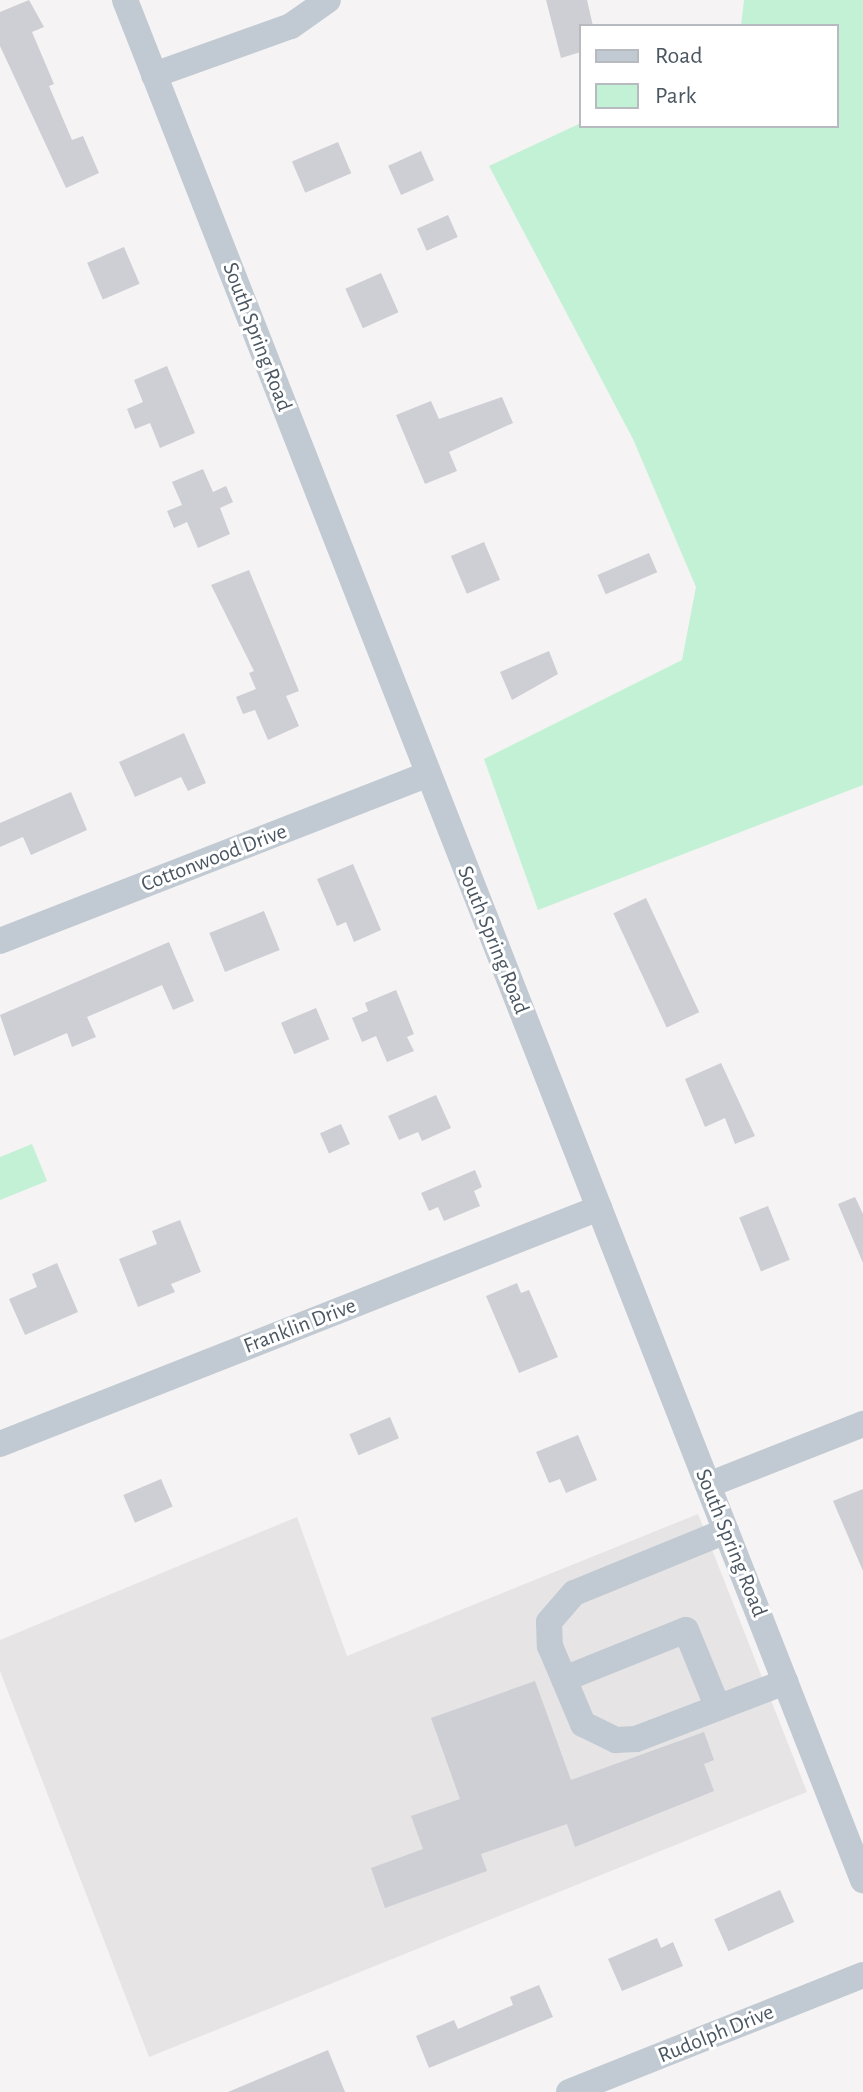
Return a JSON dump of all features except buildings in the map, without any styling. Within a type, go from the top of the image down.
[{"type":"street","name":"South Spring Road","points":[[125,0],[863,1880]]},
{"type":"street","points":[[154,75],[291,26],[328,0]]},
{"type":"street","name":"Cottonwood Drive","points":[[0,941],[428,774]]},
{"type":"street","name":"Franklin Drive","points":[[0,1444],[599,1208]]},
{"type":"street","points":[[708,1485],[863,1424]]},
{"type":"street","points":[[726,1531],[574,1593],[558,1606],[549,1622],[550,1646],[583,1724],[616,1740],[636,1739],[785,1682]]},
{"type":"street","points":[[564,1679],[686,1630],[718,1708]]},
{"type":"street","name":"Rudolph Drive","points":[[569,2092],[863,1975]]},
{"type":"shaded area","points":[[698,1514],[807,1792],[149,2057],[0,1671],[0,1640],[297,1517],[347,1656]]},
{"type":"green space","points":[[744,0],[863,0],[863,785],[538,910],[484,759],[682,660],[696,587],[633,439],[489,166],[579,124],[579,128],[839,128],[839,24],[741,24]]},
{"type":"green space","points":[[32,1144],[47,1181],[0,1200],[0,1157]]}]
